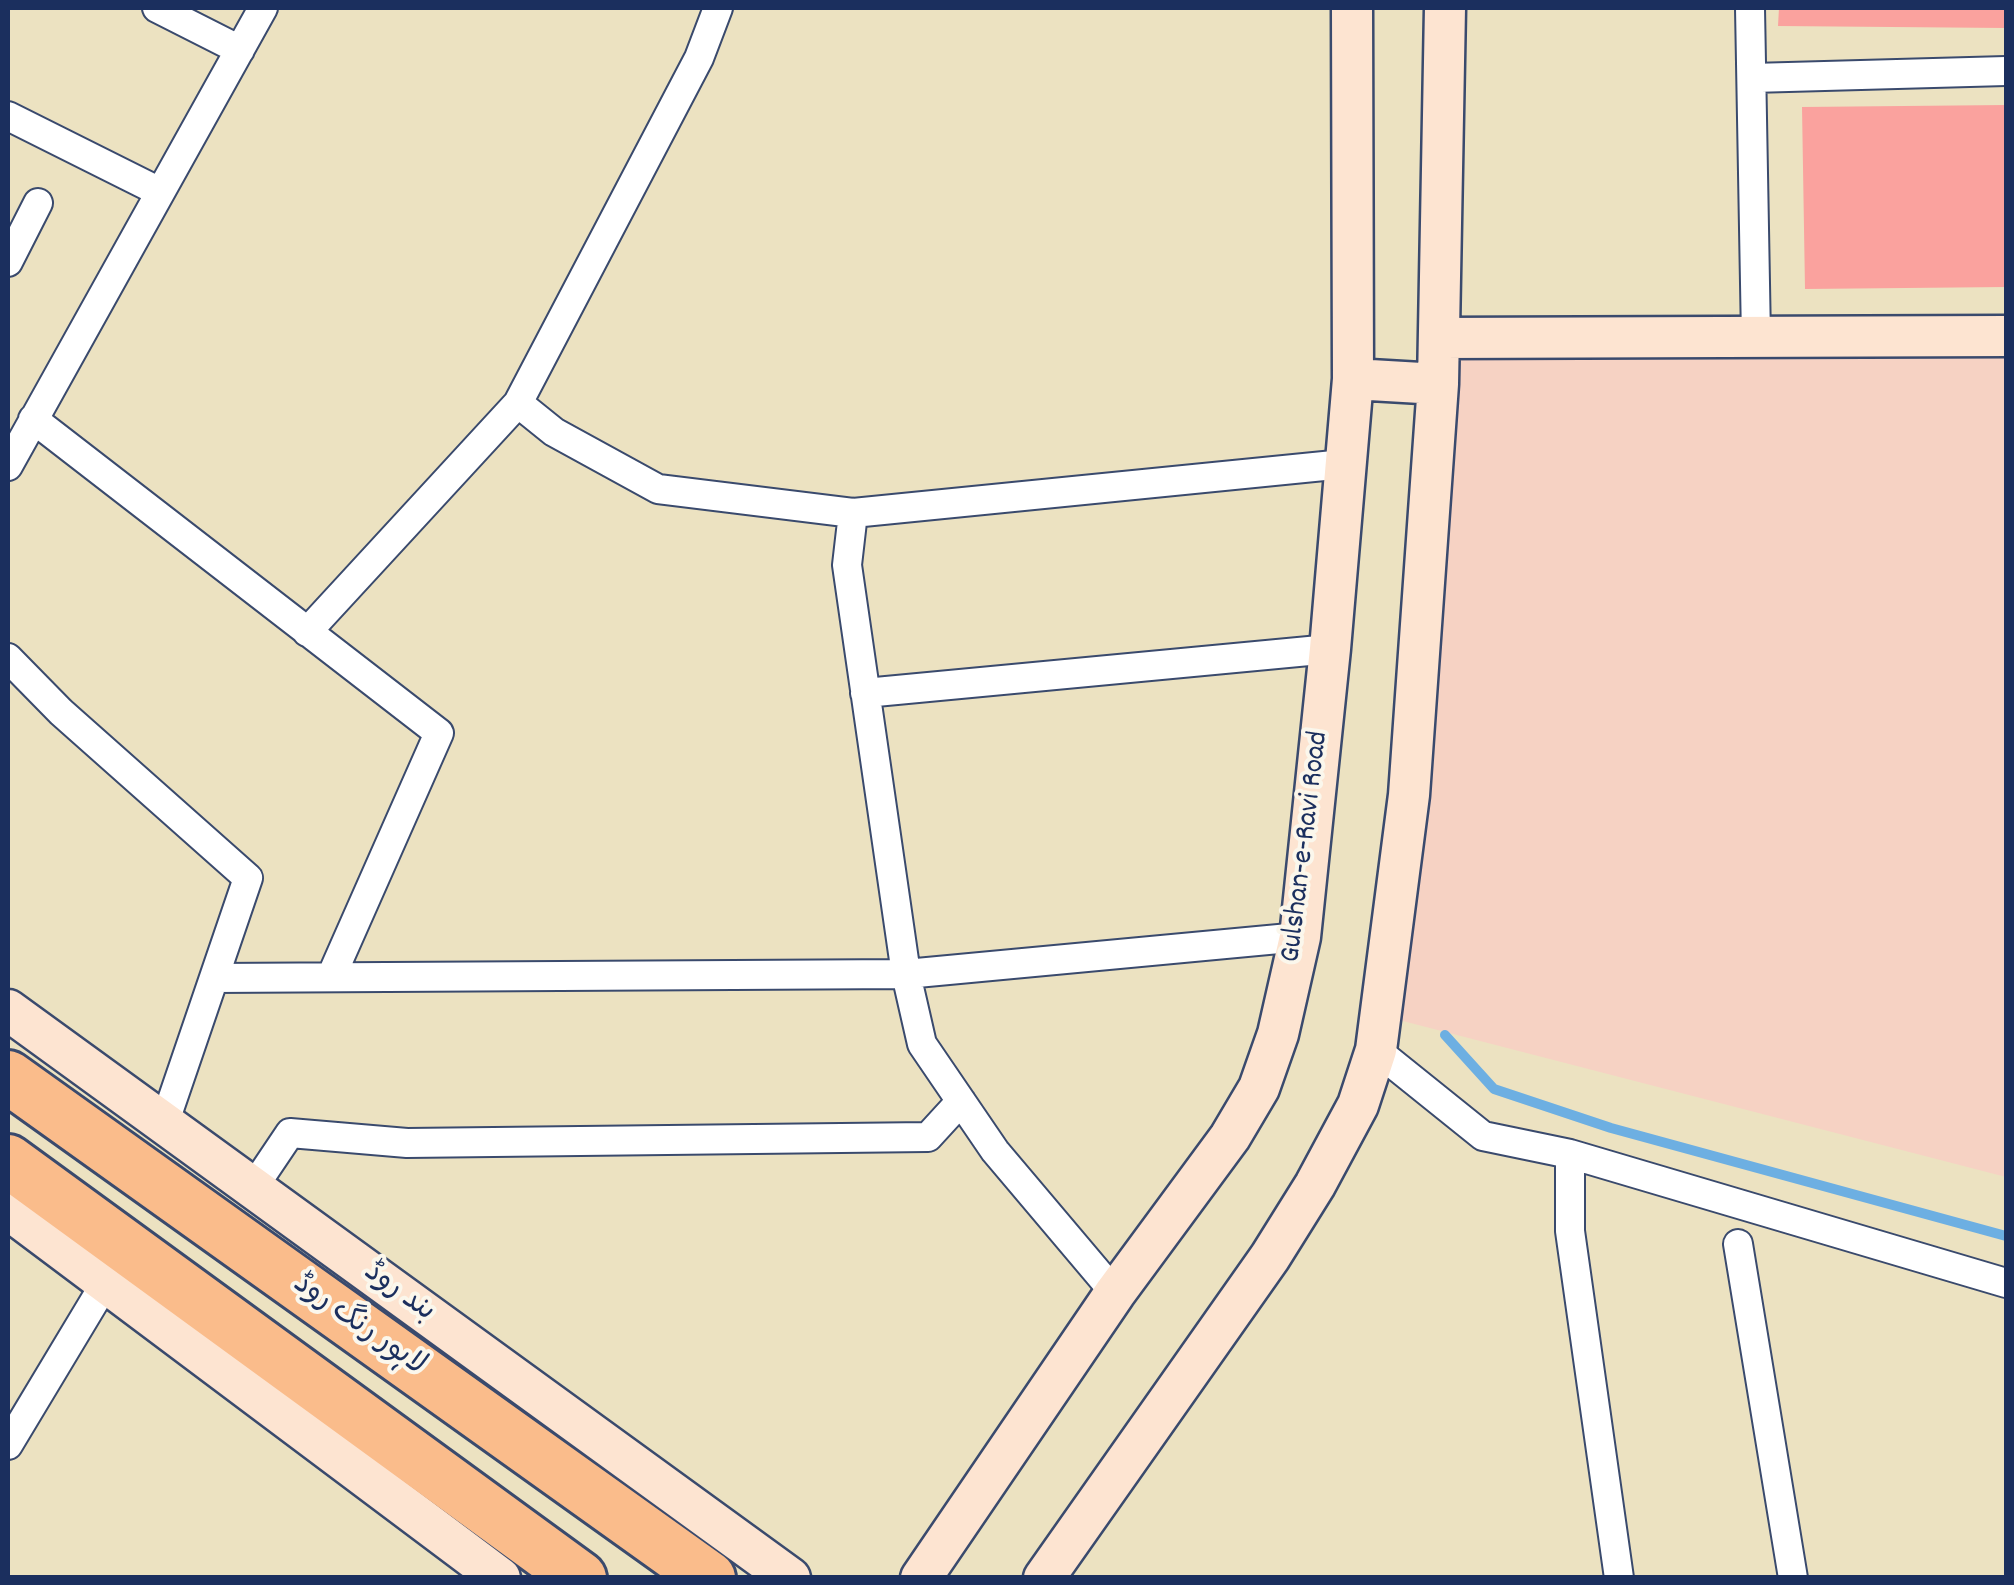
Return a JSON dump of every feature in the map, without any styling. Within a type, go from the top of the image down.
[{"type":"highway","name":"لاہور رنگ روڈ","points":[[8,1078],[709,1578]]},
{"type":"highway","points":[[8,1161],[580,1578]]},
{"type":"main road","name":"Gulshan-e-Ravi Road","points":[[922,1578],[1116,1293],[1230,1137],[1259,1088],[1278,1034],[1300,937],[1353,379],[1352,8]]},
{"type":"main road","points":[[1044,1578],[1270,1257],[1315,1186],[1358,1105],[1376,1050],[1410,795],[1438,384],[1446,8]]},
{"type":"main road","points":[[1441,338],[2006,336]]},
{"type":"main road","points":[[1353,379],[1438,384]]},
{"type":"main road","name":"بند روڈ","points":[[8,1010],[790,1578]]},
{"type":"main road","points":[[8,1209],[500,1578]]},
{"type":"street","points":[[158,8],[240,50]]},
{"type":"street","points":[[8,466],[263,8]]},
{"type":"street","points":[[308,632],[518,403],[699,58],[718,8]]},
{"type":"street","points":[[1750,8],[1756,338]]},
{"type":"street","points":[[1752,78],[2006,71]]},
{"type":"street","points":[[8,116],[160,192]]},
{"type":"street","points":[[8,262],[38,203]]},
{"type":"street","points":[[518,403],[554,432],[658,490],[852,513],[1344,464]]},
{"type":"street","points":[[33,419],[439,733],[331,977]]},
{"type":"street","points":[[852,513],[847,565],[906,974],[922,1044],[995,1151],[1116,1293]]},
{"type":"street","points":[[865,693],[1330,649]]},
{"type":"street","points":[[8,658],[60,712],[248,878],[164,1124]]},
{"type":"street","points":[[214,978],[906,974],[1300,937]]},
{"type":"street","points":[[1376,1050],[1483,1136],[1570,1154],[2006,1283]]},
{"type":"street","points":[[253,1188],[290,1133],[407,1143],[928,1136],[961,1101]]},
{"type":"street","points":[[1570,1154],[1570,1231],[1619,1578]]},
{"type":"street","points":[[1738,1244],[1793,1578]]},
{"type":"street","points":[[8,1445],[106,1282]]},
{"type":"shaded area","points":[[1434,334],[2006,335],[2006,1177],[1368,1012]]},
{"type":"building","points":[[1779,8],[2006,8],[2006,28],[1778,26]]},
{"type":"building","points":[[2006,105],[2006,287],[1805,289],[1802,107]]},
{"type":"waterway","points":[[1445,1035],[1494,1089],[1611,1128],[2006,1236]]}]
